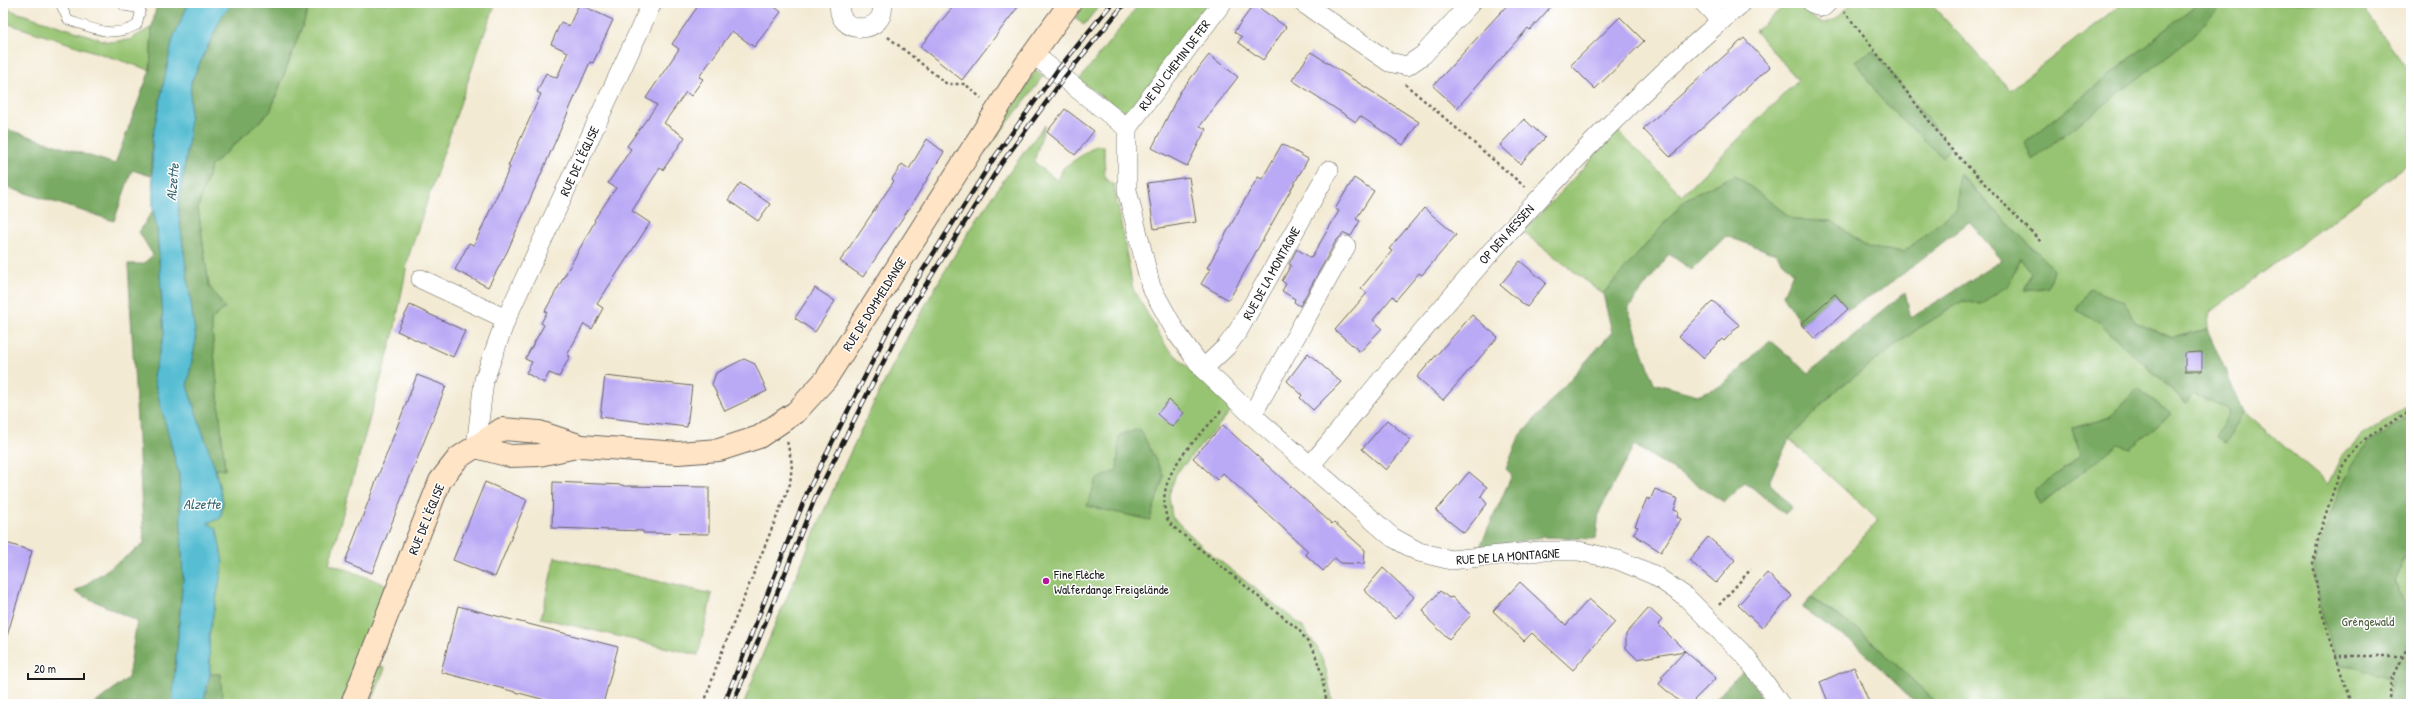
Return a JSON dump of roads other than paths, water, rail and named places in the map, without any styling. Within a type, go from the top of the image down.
[{"type":"main road","name":"RUE DE DOMMELDANGE","points":[[476,447],[510,456],[539,455],[581,446],[678,453],[719,450],[759,436],[796,412],[826,379],[1033,54],[1070,3]]},
{"type":"main road","name":"RUE DE L'ÉGLISE","points":[[352,704],[440,481],[458,458],[476,447]]},
{"type":"street","name":"RUE DE L'ÉGLISE","points":[[476,447],[484,380],[506,320],[652,3]]},
{"type":"street","points":[[840,3],[840,12],[846,23],[851,27],[863,29],[875,24],[879,19],[882,3]]},
{"type":"street","name":"RUE DU CHEMIN DE FER","points":[[1127,128],[1222,3]]},
{"type":"street","points":[[1303,3],[1389,62],[1407,66],[1423,55],[1471,3]]},
{"type":"street","points":[[1704,3],[1721,21]]},
{"type":"street","name":"OP DEN AESSEN","points":[[1310,466],[1442,306],[1538,198],[1610,123],[1742,3]]},
{"type":"street","points":[[1812,3],[1823,7],[1834,5]]},
{"type":"street","points":[[1033,54],[1127,128]]},
{"type":"street","name":"RUE DE LA MONTAGNE","points":[[1127,128],[1127,190],[1151,287],[1176,332],[1203,369],[1252,415],[1392,537],[1420,552],[1451,560],[1540,551],[1579,552],[1618,560],[1654,575],[1686,597],[1747,658],[1780,704]]},
{"type":"street","name":"RUE DE LA MONTAGNE","points":[[1203,369],[1226,347],[1238,332],[1329,170]]},
{"type":"street","points":[[1252,415],[1346,246]]},
{"type":"street","points":[[421,279],[506,320]]},
{"type":"lane","points":[[60,3],[68,20],[111,33],[126,31],[137,25],[141,10],[124,6]]},
{"type":"water","name":"Alzette","points":[[189,3],[234,3],[223,14],[191,82],[189,138],[178,209],[196,340],[187,386],[215,469],[223,502],[221,518],[208,523],[217,529],[223,563],[209,636],[210,674],[203,704],[172,704],[183,578],[179,475],[153,376],[164,335],[157,228],[153,210],[152,139],[173,38]]},
{"type":"railway","points":[[724,704],[807,493],[899,308],[994,158],[1056,72],[1112,3]]},
{"type":"railway","points":[[733,704],[815,498],[907,315],[1001,164],[1064,78],[1125,3]]},
{"type":"place","name":"Fine Flèche Walferdange Freigelände","points":[[1046,581]]},
{"type":"park label","name":"Gréngewald","points":[[2368,621]]}]
